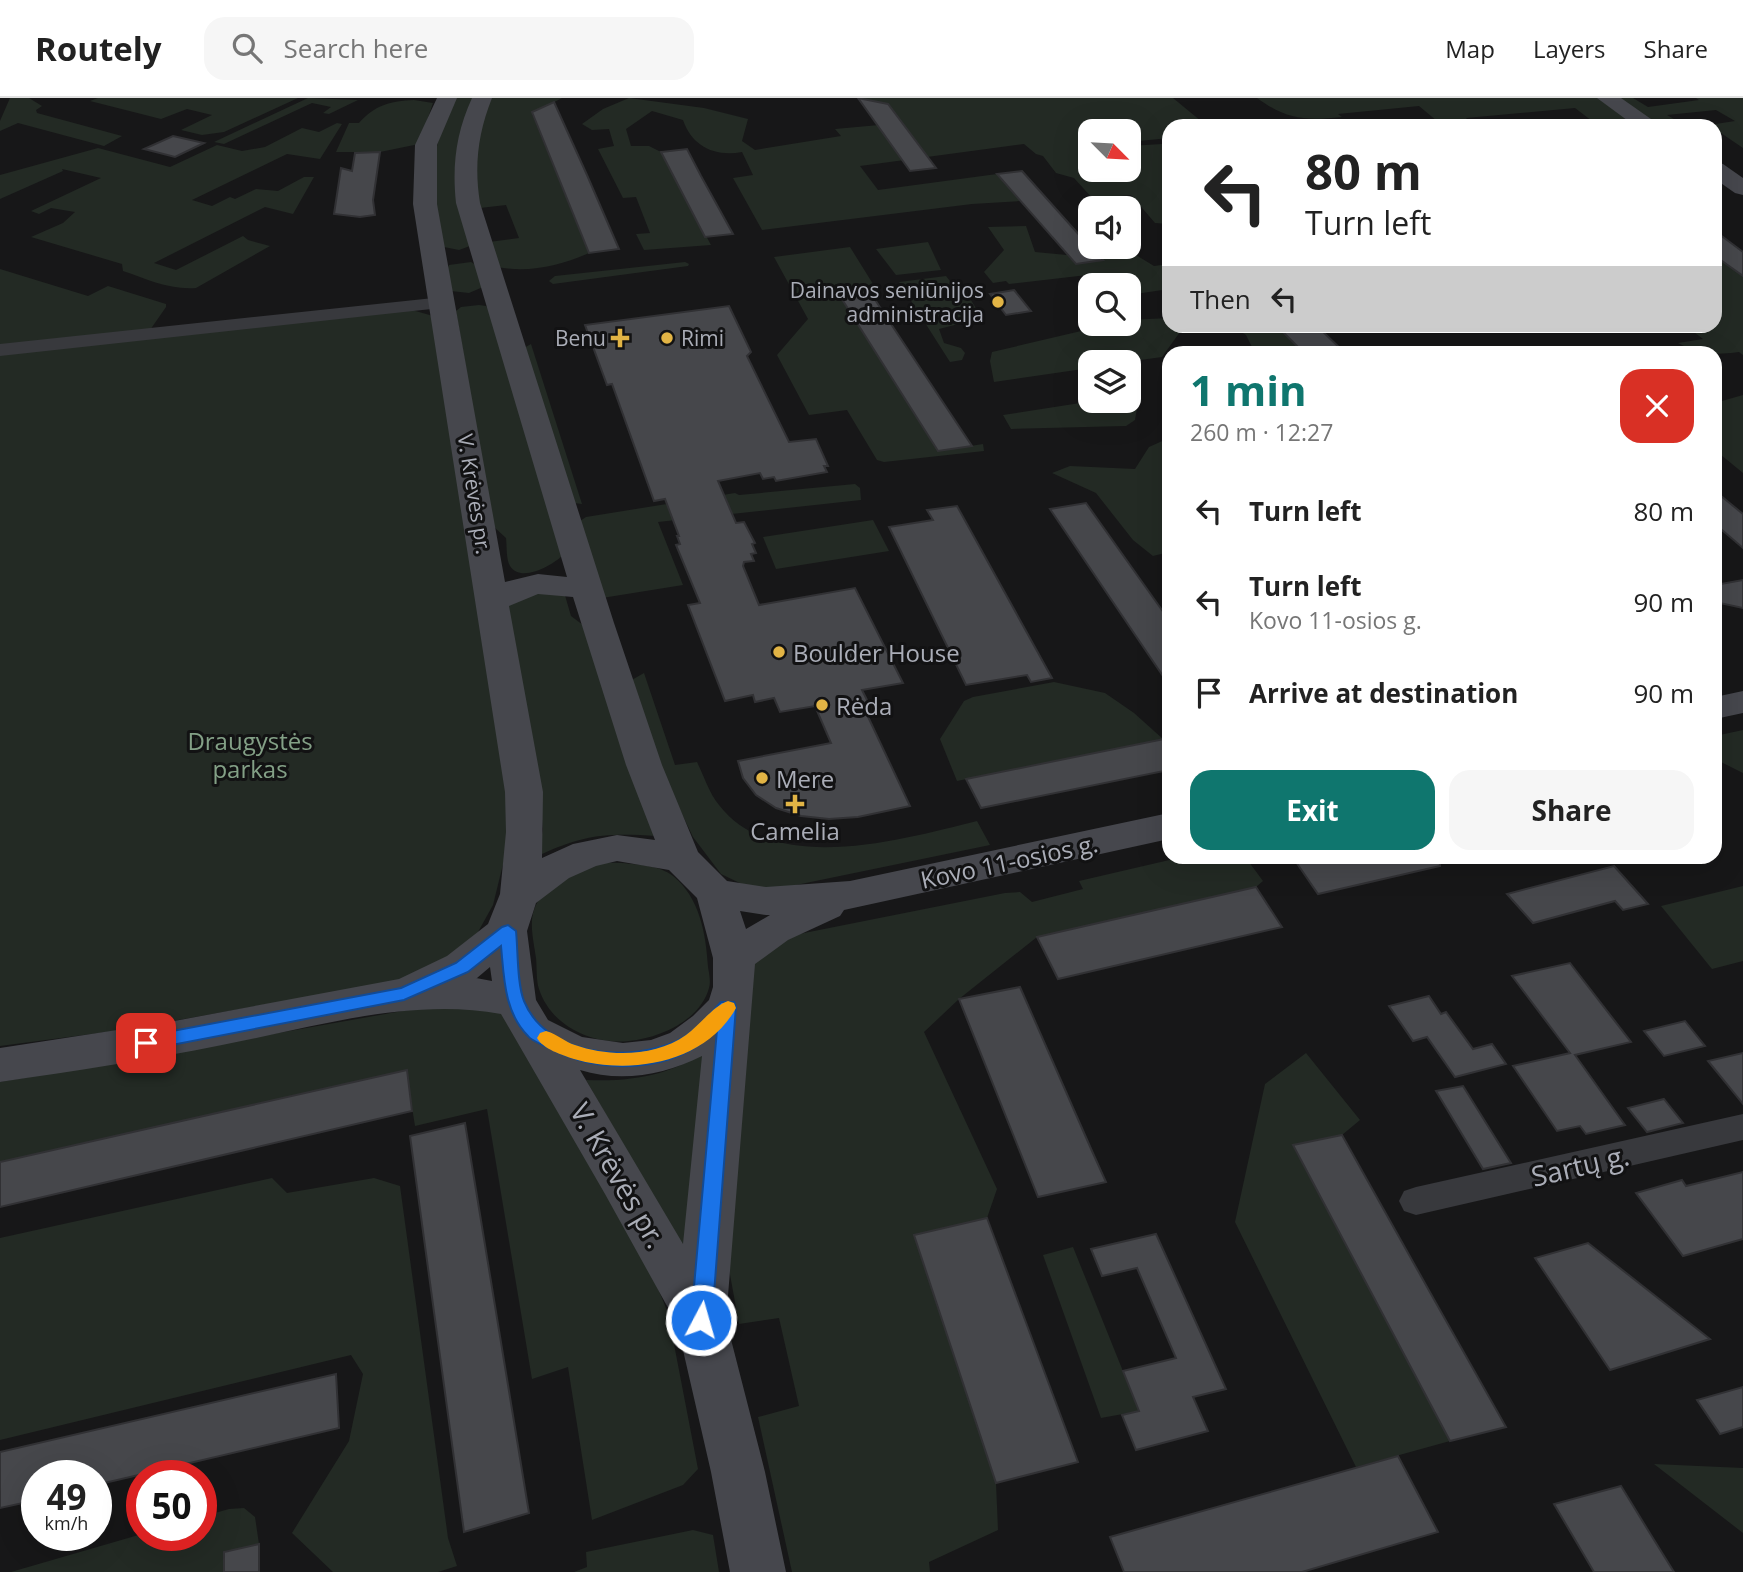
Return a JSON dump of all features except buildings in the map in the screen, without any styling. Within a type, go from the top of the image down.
[{"type":"main road","name":"V. Krėvės pr.","points":[[447,98],[426,145],[424,176],[435,260],[524,792],[525,832],[514,912]]},
{"type":"main road","points":[[0,1065],[169,1039],[404,994],[477,994],[525,1016],[568,1050],[594,1058],[623,1060],[655,1056],[685,1045],[708,1028],[728,1007],[734,987],[733,958],[715,893],[681,858],[644,765],[587,591],[468,203],[463,170],[466,145],[473,116],[482,98]]},
{"type":"main road","points":[[1607,98],[1639,119]]},
{"type":"main road","points":[[1722,174],[1743,188]]},
{"type":"main road","points":[[435,260],[484,254]]},
{"type":"main road","points":[[443,303],[498,297]]},
{"type":"main road","points":[[489,584],[539,575],[564,563],[575,551]]},
{"type":"main road","points":[[489,584],[509,590],[540,583],[559,583],[587,591]]},
{"type":"main road","points":[[1722,706],[1743,702]]},
{"type":"main road","name":"Kovo 11-osios g.","points":[[715,893],[766,901],[850,895],[1162,828]]},
{"type":"main road","points":[[404,994],[462,967],[555,868],[587,854],[617,848],[681,858]]},
{"type":"main road","name":"Kovo 11-osios g.","points":[[733,958],[774,930],[850,895]]},
{"type":"main road","points":[[514,912],[525,1016]]},
{"type":"main road","name":"V. Krėvės pr.","points":[[701,1320],[728,1007]]},
{"type":"main road","name":"V. Krėvės pr.","points":[[525,1016],[701,1320],[738,1472],[758,1572]]},
{"type":"street","points":[[0,350],[443,303]]},
{"type":"street","name":"Sartų g.","points":[[1416,1202],[1743,1128]]},
{"type":"green space","points":[[10,98],[29,98],[42,106],[36,110],[37,113],[122,136],[104,146],[18,123],[0,131],[0,121]]},
{"type":"green space","points":[[98,98],[298,98],[224,132],[202,135],[181,130],[212,115],[187,109],[161,119],[90,101]]},
{"type":"green space","points":[[308,98],[358,100],[329,114],[323,113],[331,107],[312,103],[224,144],[214,142]]},
{"type":"green space","points":[[456,98],[474,98],[470,246],[459,250],[444,247],[434,171],[439,139]]},
{"type":"green space","points":[[491,98],[562,98],[532,114],[589,253],[544,267],[497,267],[489,242],[519,238],[506,205],[480,208],[477,194],[475,166],[478,138]]},
{"type":"green space","points":[[629,98],[704,108],[748,119],[742,141],[755,150],[841,136],[835,129],[879,125],[905,127],[889,106],[860,98],[1173,98],[1198,119],[1162,119],[1162,139],[1141,141],[1141,119],[1078,119],[1078,182],[1141,182],[1141,145],[1162,144],[1162,224],[1155,223],[1141,207],[1141,196],[1090,196],[1074,178],[1056,173],[1043,156],[1024,144],[860,166],[878,190],[997,174],[1020,201],[972,204],[762,230],[733,178],[753,175],[742,152],[722,153],[705,148],[692,137],[683,120],[652,111],[626,129],[631,146],[649,146],[661,152],[711,245],[644,250],[636,234],[650,233],[636,197],[623,198],[598,149],[614,146],[609,129],[592,130],[582,124],[603,109]]},
{"type":"green space","points":[[1257,98],[1601,98],[1627,115],[1625,119],[1589,119],[1575,108],[1467,119],[1435,119],[1419,106],[1307,119],[1288,115]]},
{"type":"green space","points":[[1615,98],[1633,98],[1648,107],[1699,100],[1696,98],[1743,98],[1743,148],[1722,134],[1722,123],[1735,121],[1716,110],[1667,115],[1674,119],[1647,119]]},
{"type":"green space","points":[[414,100],[433,103],[419,144],[380,152],[336,152],[349,123],[359,123],[384,105]]},
{"type":"green space","points":[[337,123],[342,124],[320,159],[287,154],[192,200],[212,206],[256,189],[278,191],[304,177],[314,177],[293,214],[265,207],[154,263],[176,270],[243,236],[270,246],[196,288],[158,283],[123,271],[122,264],[31,237],[63,223],[75,212],[51,208],[39,214],[31,211],[101,178],[62,169],[63,171],[0,199],[0,175],[98,148],[170,167],[217,145],[242,151],[265,147],[302,128],[319,132]]},
{"type":"green space","points":[[1026,226],[1035,252],[1067,255],[1076,264],[1101,259],[1141,258],[1154,266],[1162,265],[1162,290],[1141,293],[1141,273],[1078,273],[1078,276],[1009,284],[1006,281],[993,283],[984,272],[1004,250],[988,227]]},
{"type":"green space","points":[[928,242],[941,270],[896,275],[876,249]]},
{"type":"green space","points":[[850,247],[873,284],[870,292],[840,297],[938,451],[983,444],[984,451],[884,462],[877,460],[847,410],[809,415],[777,355],[808,319],[774,257]]},
{"type":"green space","points":[[1722,261],[1743,276],[1743,355],[1739,352],[1722,353],[1722,346],[1684,346],[1678,343],[1703,339],[1695,333],[1722,333]]},
{"type":"green space","points":[[471,262],[476,265],[483,287],[469,293],[451,291],[447,270],[449,265]]},
{"type":"green space","points":[[685,262],[688,266],[553,284],[549,281],[555,276]]},
{"type":"green space","points":[[0,269],[88,296],[108,286],[166,304],[166,307],[150,330],[0,347]]},
{"type":"green space","points":[[946,276],[962,297],[969,297],[982,318],[939,329],[944,343],[961,348],[965,353],[962,360],[950,362],[899,282]]},
{"type":"green space","points":[[486,306],[495,317],[564,554],[546,567],[530,573],[515,571],[510,566],[506,538],[493,526],[456,311],[461,307]]},
{"type":"green space","name":"Draugystės parkas","points":[[412,310],[433,316],[507,773],[506,852],[493,905],[478,932],[449,959],[393,982],[122,1030],[0,1046],[0,354]]},
{"type":"green space","points":[[1162,318],[1162,333],[1179,333],[1170,346],[1162,346],[1162,357],[1141,360],[1141,350],[1078,350],[1078,370],[994,382],[990,361],[992,352],[1078,332],[1078,336],[1141,336],[1141,319]]},
{"type":"green space","points":[[1243,333],[1284,333],[1298,346],[1252,346]]},
{"type":"green space","points":[[531,344],[582,504],[574,503],[524,348]]},
{"type":"green space","points":[[1743,395],[1743,473],[1722,456],[1722,401]]},
{"type":"green space","points":[[1078,403],[1078,413],[1136,413],[1135,420],[1126,426],[1011,429],[1003,415]]},
{"type":"green space","points":[[1162,441],[1162,554],[1153,556],[1133,540],[1096,493],[1052,473],[1070,466],[1135,469],[1149,447]]},
{"type":"green space","points":[[855,484],[860,488],[861,500],[658,522],[683,585],[602,598],[580,521],[586,517],[735,493],[739,495]]},
{"type":"green space","points":[[873,520],[889,551],[776,569],[763,537]]},
{"type":"green space","points":[[521,589],[564,592],[571,616],[583,625],[657,836],[624,835],[583,839],[538,856],[543,829],[540,799],[506,597]]},
{"type":"green space","points":[[644,673],[675,765],[697,762],[715,800],[743,827],[772,840],[806,846],[841,847],[878,843],[977,821],[990,845],[772,890],[746,886],[721,874],[693,837],[660,768],[630,681]]},
{"type":"green space","points":[[1054,682],[1105,693],[1134,713],[1162,739],[957,781],[940,739],[964,701]]},
{"type":"green space","points":[[1743,730],[1743,773],[1722,762],[1722,734]]},
{"type":"green space","points":[[1162,862],[1162,864],[1250,864],[1263,881],[1256,887],[1037,937],[959,999],[924,1032],[997,1189],[987,1218],[914,1236],[996,1483],[998,1530],[929,1562],[930,1572],[792,1572],[758,1417],[799,1406],[779,1318],[739,1324],[725,1247],[750,969],[774,939],[1005,893],[1020,892],[1032,902],[1083,889],[1079,881]]},
{"type":"green space","points":[[622,863],[649,866],[667,872],[690,895],[703,930],[710,983],[697,1010],[677,1026],[641,1039],[601,1040],[563,1023],[545,1002],[537,982],[532,921],[538,902],[557,882],[591,865]]},
{"type":"green space","points":[[1743,886],[1743,961],[1712,969],[1661,906]]},
{"type":"green space","points":[[459,1001],[498,1011],[514,1023],[652,1274],[668,1313],[698,1469],[683,1485],[592,1520],[568,1367],[532,1379],[487,1109],[415,1126],[406,1070],[0,1162],[0,1082]]},
{"type":"green space","points":[[713,1046],[687,1255],[586,1080],[621,1080],[653,1075],[683,1064]]},
{"type":"green space","points":[[1306,1053],[1360,1120],[1342,1135],[1293,1146],[1450,1441],[1356,1467],[1235,1222],[1265,1084]]},
{"type":"green space","points":[[272,1178],[287,1193],[374,1178],[400,1186],[448,1538],[457,1566],[438,1572],[333,1572],[292,1533],[349,1441],[363,1374],[351,1355],[0,1440],[0,1238]]},
{"type":"green space","points":[[1073,1247],[1139,1411],[1101,1418],[1043,1255]]},
{"type":"green space","points":[[1654,1464],[1743,1468],[1743,1533]]},
{"type":"green space","points":[[244,1508],[255,1517],[259,1544],[224,1552],[224,1572],[11,1572],[83,1551],[112,1551],[112,1543],[126,1539],[126,1551],[217,1551],[217,1512]]},
{"type":"green space","points":[[693,1530],[713,1535],[719,1572],[574,1572],[587,1567],[586,1552]]},
{"type":"slow traffic","points":[[546,1038],[568,1050],[594,1058],[623,1060],[655,1056],[685,1045],[708,1028],[728,1008]]},
{"type":"place","name":"Dainavos seniūnijos administracija","points":[[998,302]]},
{"type":"place","name":"Benu","points":[[620,338]]},
{"type":"place","name":"Rimi","points":[[667,338]]},
{"type":"place","name":"Boulder House","points":[[779,652]]},
{"type":"place","name":"Rėda","points":[[822,705]]},
{"type":"place","name":"Mere","points":[[762,778]]},
{"type":"place","name":"Camelia","points":[[795,804]]},
{"type":"route","points":[[146,1043],[404,994],[462,967],[508,931],[515,1001],[534,1032],[568,1050],[594,1058],[623,1060],[655,1056],[685,1045],[708,1028],[728,1007],[701,1320]]}]
